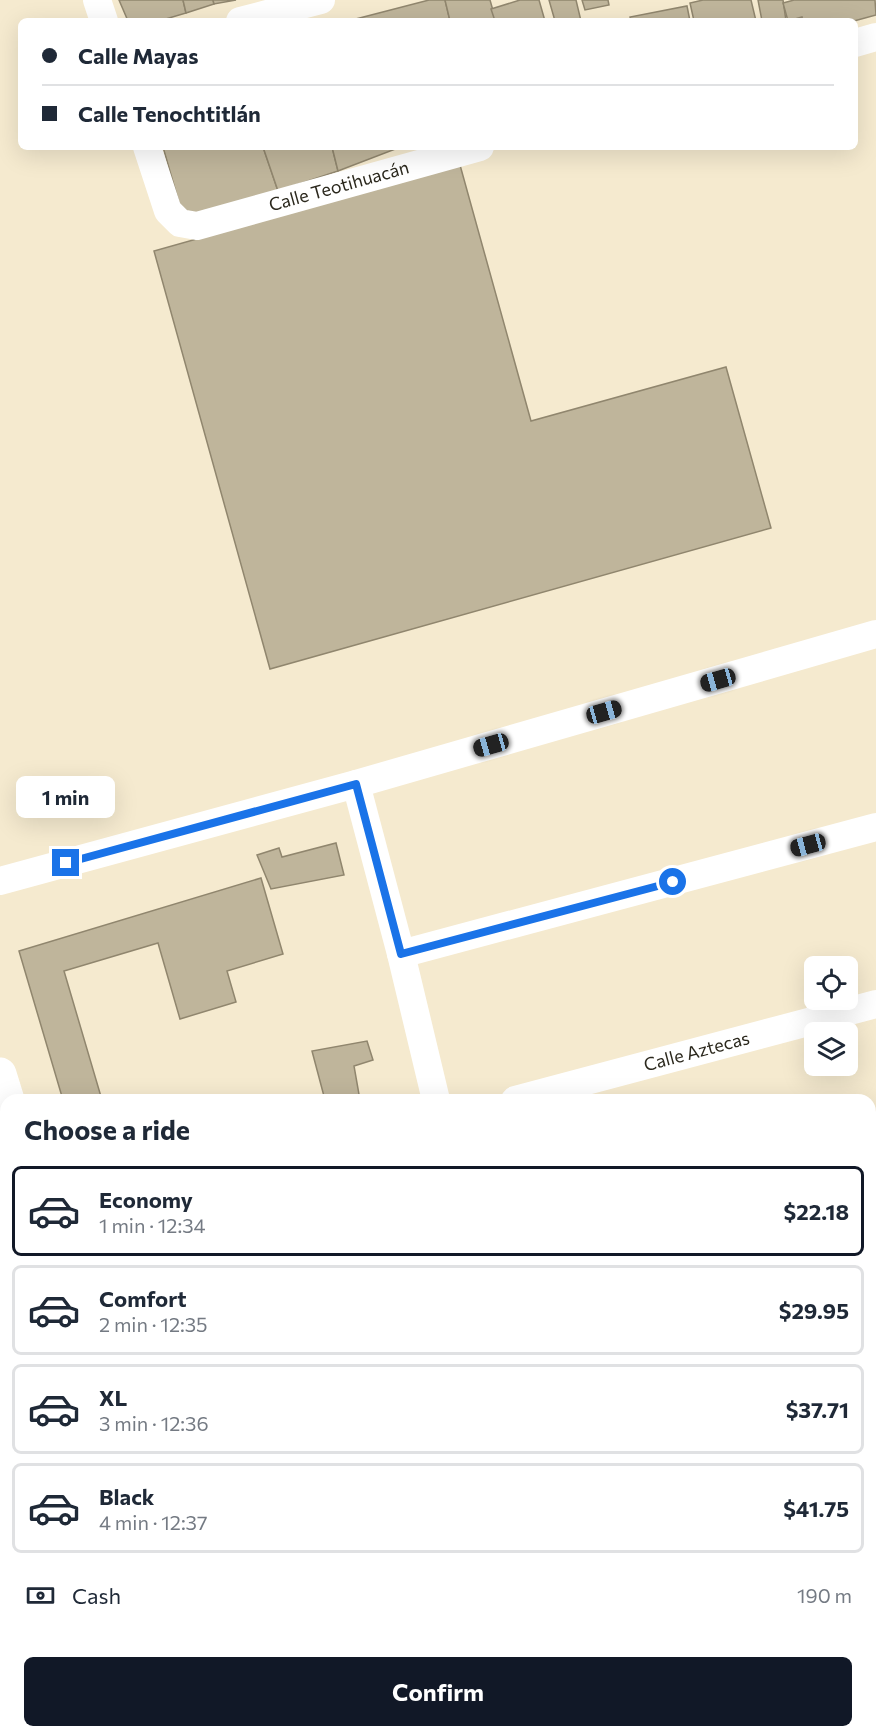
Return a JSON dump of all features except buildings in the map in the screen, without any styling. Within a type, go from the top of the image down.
[{"type":"main road","points":[[0,1074],[6,1094]]},
{"type":"street","points":[[97,0],[103,18]]},
{"type":"street","points":[[252,18],[321,0]]},
{"type":"street","points":[[858,42],[876,37]]},
{"type":"street","name":"Calle Teotihuacán","points":[[148,150],[168,211],[180,223],[197,226],[469,150]]},
{"type":"street","points":[[0,881],[356,784],[876,634]]},
{"type":"street","points":[[356,784],[401,954],[435,1094]]},
{"type":"street","points":[[401,954],[876,827]]},
{"type":"street","name":"Calle Aztecas","points":[[538,1094],[876,1004]]},
{"type":"route","points":[[66,863],[356,784],[401,954],[673,882]]}]
